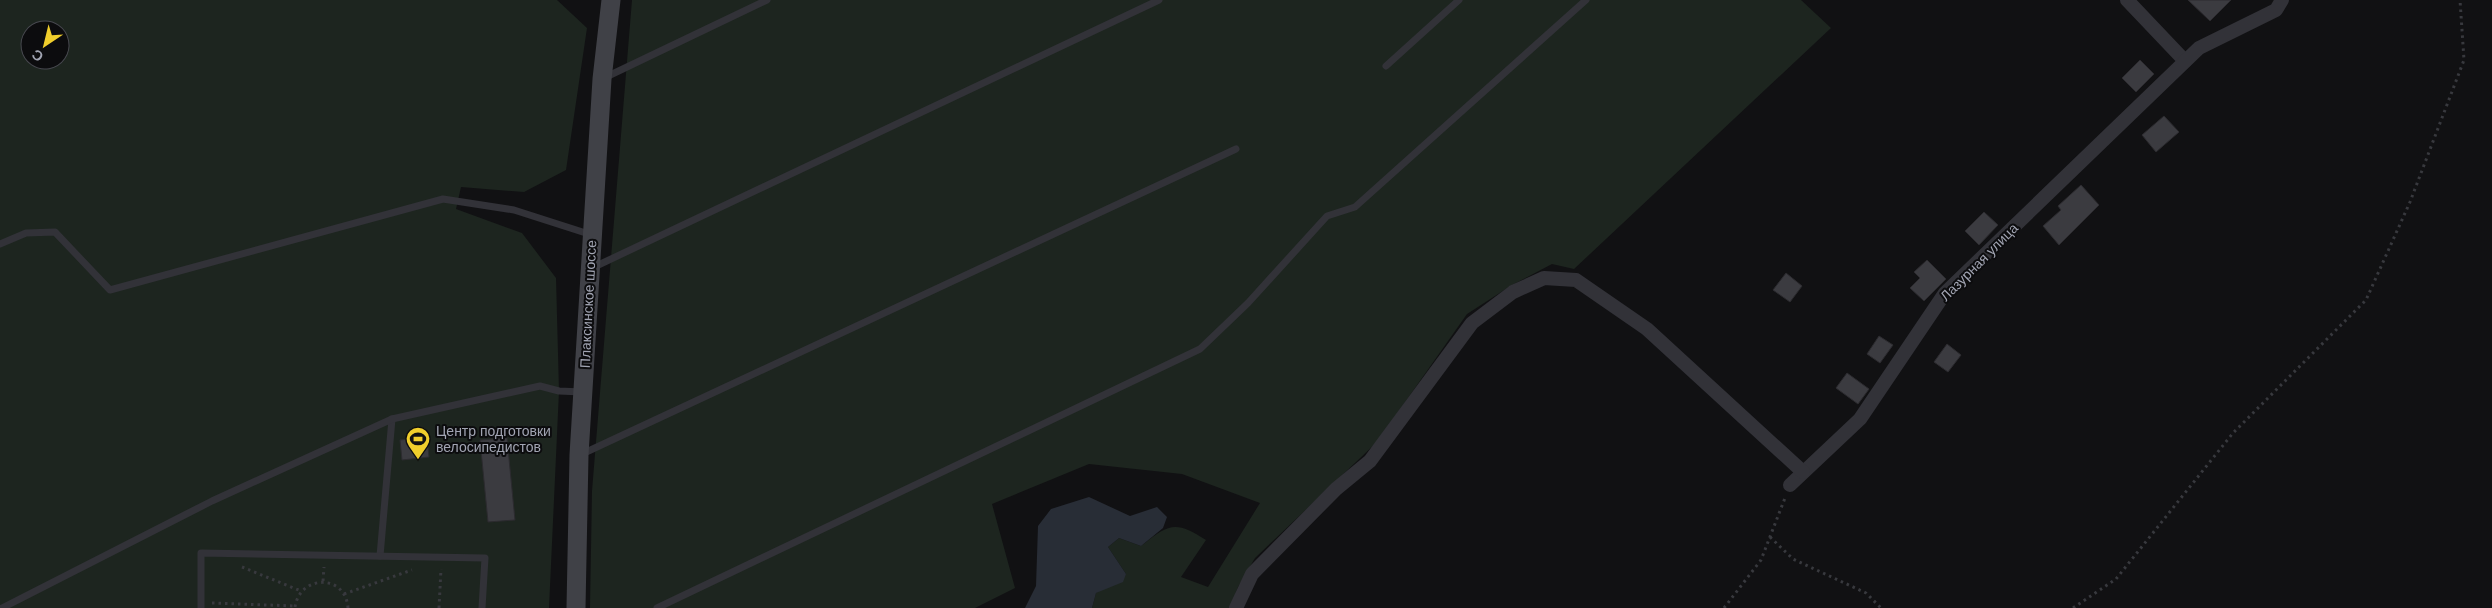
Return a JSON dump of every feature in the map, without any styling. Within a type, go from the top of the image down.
[{"type":"main road","name":"Плаксинское шоссе","points":[[576,608],[579,455],[602,79],[611,0]]},
{"type":"street","points":[[2127,0],[2186,61]]},
{"type":"street","name":"Лазурная улица","points":[[1790,485],[1860,419],[1945,293],[2199,48],[2276,10],[2282,0]]},
{"type":"street","points":[[1236,608],[1252,574],[1336,489],[1370,461],[1472,323],[1513,292],[1544,278],[1576,280],[1646,329],[1803,472]]},
{"type":"lane","points":[[602,79],[767,0]]},
{"type":"lane","points":[[590,269],[1159,0]]},
{"type":"lane","points":[[1386,66],[1459,0]]},
{"type":"lane","points":[[658,608],[1200,349],[1248,303],[1327,216],[1355,207],[1586,0]]},
{"type":"lane","points":[[579,455],[1236,149]]},
{"type":"lane","points":[[0,244],[26,233],[55,232],[110,290],[442,199],[514,210],[592,235]]},
{"type":"lane","points":[[2,608],[212,501],[392,420],[540,386],[559,391],[583,392]]},
{"type":"lane","points":[[380,556],[392,420]]},
{"type":"lane","points":[[200,608],[201,553],[485,558],[482,608]]},
{"type":"path","points":[[2073,608],[2116,579],[2233,433],[2366,300],[2410,202],[2464,60],[2460,0]]},
{"type":"path","points":[[1724,608],[1761,560],[1790,485]]},
{"type":"path","points":[[1770,537],[1793,559],[1866,593],[1881,608]]},
{"type":"path","points":[[233,563],[301,591]]},
{"type":"path","points":[[344,594],[417,568],[399,567]]},
{"type":"path","points":[[433,569],[441,569],[440,608]]},
{"type":"path","points":[[212,594],[211,606],[295,607],[301,591],[315,582],[324,581],[332,583],[344,594],[348,608]]},
{"type":"shaded area","points":[[0,0],[557,0],[587,28],[566,170],[524,192],[461,187],[456,209],[522,233],[556,278],[559,391],[549,608],[0,608]]},
{"type":"shaded area","points":[[632,0],[1801,0],[1831,28],[1574,269],[1552,264],[1512,285],[1467,314],[1377,442],[1255,558],[1238,587],[1230,608],[1092,608],[1096,593],[1126,574],[1108,547],[1119,538],[1141,546],[1166,529],[1179,527],[1187,529],[1206,540],[1181,577],[1208,587],[1260,503],[1182,474],[1089,464],[992,504],[1015,588],[975,608],[590,608],[592,491]]},
{"type":"shaded area","points":[[1089,497],[1130,516],[1157,507],[1167,517],[1163,528],[1141,546],[1119,538],[1108,547],[1126,574],[1123,582],[1096,593],[1092,608],[1025,608],[1036,586],[1038,526],[1051,509]]},
{"type":"building","points":[[2188,0],[2231,0],[2210,21]]},
{"type":"building","points":[[2140,60],[2154,74],[2136,92],[2122,78]]},
{"type":"building","points":[[2164,116],[2179,132],[2156,152],[2142,135]]},
{"type":"building","points":[[2081,185],[2099,205],[2059,245],[2043,226],[2061,210],[2058,206]]},
{"type":"building","points":[[1984,212],[1998,225],[1979,245],[1965,231]]},
{"type":"building","points":[[1927,260],[1946,279],[1924,301],[1910,288],[1920,278],[1914,272]]},
{"type":"building","points":[[1786,273],[1802,286],[1790,302],[1773,290]]},
{"type":"building","points":[[1879,336],[1893,345],[1880,363],[1867,354]]},
{"type":"building","points":[[1947,344],[1961,355],[1948,372],[1934,362]]},
{"type":"building","points":[[1847,373],[1869,389],[1858,404],[1836,388]]},
{"type":"building","points":[[427,437],[429,457],[402,460],[400,440]]},
{"type":"building","points":[[507,438],[515,520],[488,522],[480,440]]},
{"type":"place","name":"Центр подготовки велосипедистов","points":[[418,460]]}]
